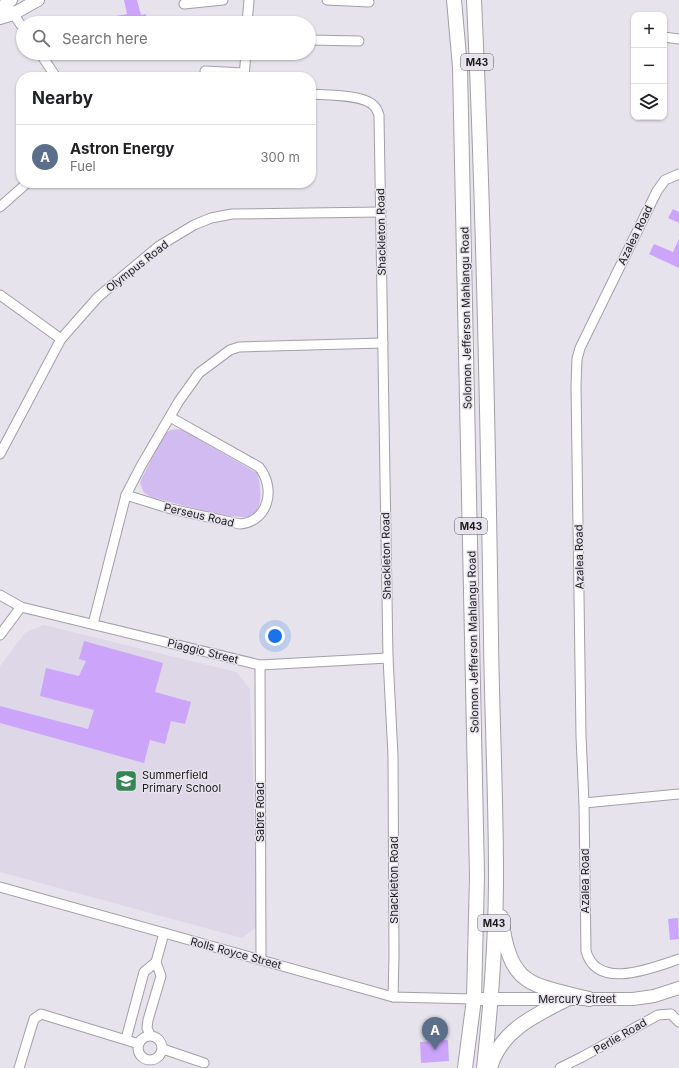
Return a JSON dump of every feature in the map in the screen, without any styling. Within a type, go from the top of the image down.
[{"type":"main road","name":"Solomon Jefferson Mahlangu Road","points":[[454,0],[460,67],[467,342],[477,876],[474,999],[464,1068]]},
{"type":"main road","name":"Solomon Jefferson Mahlangu Road","points":[[474,0],[480,125],[488,408],[496,879],[492,999],[484,1068]]},
{"type":"main road","points":[[496,879],[505,943],[515,968],[533,983],[545,988],[589,999]]},
{"type":"main road","points":[[490,1068],[495,1052],[518,1026],[535,1014],[567,999]]},
{"type":"street","points":[[0,18],[14,14],[38,0]]},
{"type":"street","points":[[184,4],[223,0]]},
{"type":"street","points":[[248,16],[249,0]]},
{"type":"street","points":[[328,0],[369,2]]},
{"type":"street","points":[[5,4],[16,17]]},
{"type":"street","points":[[667,37],[679,39]]},
{"type":"street","points":[[316,40],[359,41]]},
{"type":"street","points":[[45,60],[53,72]]},
{"type":"street","points":[[244,72],[245,60]]},
{"type":"street","points":[[205,71],[215,72]]},
{"type":"street","name":"Shackleton Road","points":[[316,94],[348,97],[368,101],[375,106],[379,115],[388,658],[393,756],[393,997]]},
{"type":"street","name":"Azalea Road","points":[[677,175],[665,180],[657,190],[586,335],[577,359],[576,385],[581,736],[584,803],[585,942],[588,958],[592,965],[602,971],[616,974],[648,968],[679,958]]},
{"type":"street","points":[[0,207],[21,188]]},
{"type":"street","name":"Olympus Road","points":[[0,454],[62,339],[98,297],[159,246],[200,223],[232,214],[381,212]]},
{"type":"street","points":[[0,295],[62,339]]},
{"type":"street","points":[[93,624],[126,495],[170,417],[199,373],[230,350],[248,346],[383,343]]},
{"type":"street","name":"Perseus Road","points":[[126,495],[171,509],[240,524],[257,519],[264,511],[268,498],[268,491],[265,474],[259,467],[170,417]]},
{"type":"street","points":[[0,595],[21,607],[0,635]]},
{"type":"street","name":"Piaggio Street","points":[[21,607],[260,665],[388,658]]},
{"type":"street","name":"Sabre Road","points":[[260,665],[261,959]]},
{"type":"street","points":[[584,803],[679,794]]},
{"type":"street","name":"Rolls Royce Street","points":[[0,887],[393,997],[474,999]]},
{"type":"street","points":[[126,1040],[144,972],[156,962],[164,933]]},
{"type":"street","points":[[150,1035],[148,1020],[161,976],[156,962]]},
{"type":"street","name":"Mercury Street","points":[[474,999],[633,999],[654,996],[679,988]]},
{"type":"street","points":[[19,1068],[34,1019],[41,1014],[139,1044]]},
{"type":"street","name":"Perlie Road","points":[[560,1068],[658,1015],[671,1014],[679,1022]]},
{"type":"street","points":[[150,1035],[161,1041],[163,1049],[155,1059],[146,1064],[139,1052],[139,1044],[143,1038],[150,1035]]},
{"type":"street","points":[[163,1049],[204,1063]]},
{"type":"shaded area","points":[[176,429],[183,430],[257,473],[260,484],[260,503],[255,513],[251,516],[243,517],[217,514],[151,497],[144,493],[140,483],[142,478],[165,433]]},
{"type":"shaded area","name":"Summerfield Primary School","points":[[44,625],[236,672],[250,689],[258,926],[242,938],[0,872],[0,666],[25,633]]},
{"type":"building","points":[[124,0],[137,0],[141,15],[146,14],[146,16],[116,16],[127,14]]},
{"type":"building","points":[[673,209],[679,212],[679,223],[668,218]]},
{"type":"building","points":[[679,239],[679,268],[649,254],[654,244],[673,252]]},
{"type":"building","points":[[84,641],[163,663],[155,692],[191,702],[185,724],[171,721],[165,744],[150,740],[144,763],[0,723],[0,706],[88,729],[94,710],[40,696],[46,668],[79,676],[86,661],[79,659]]},
{"type":"building","points":[[678,918],[679,939],[670,940],[668,919]]},
{"type":"building","points":[[448,1040],[449,1061],[421,1063],[420,1042]]},
{"type":"place","name":"Summerfield Primary School","points":[[126,781]]},
{"type":"place","name":"Astron Energy","points":[[435,1050]]}]
